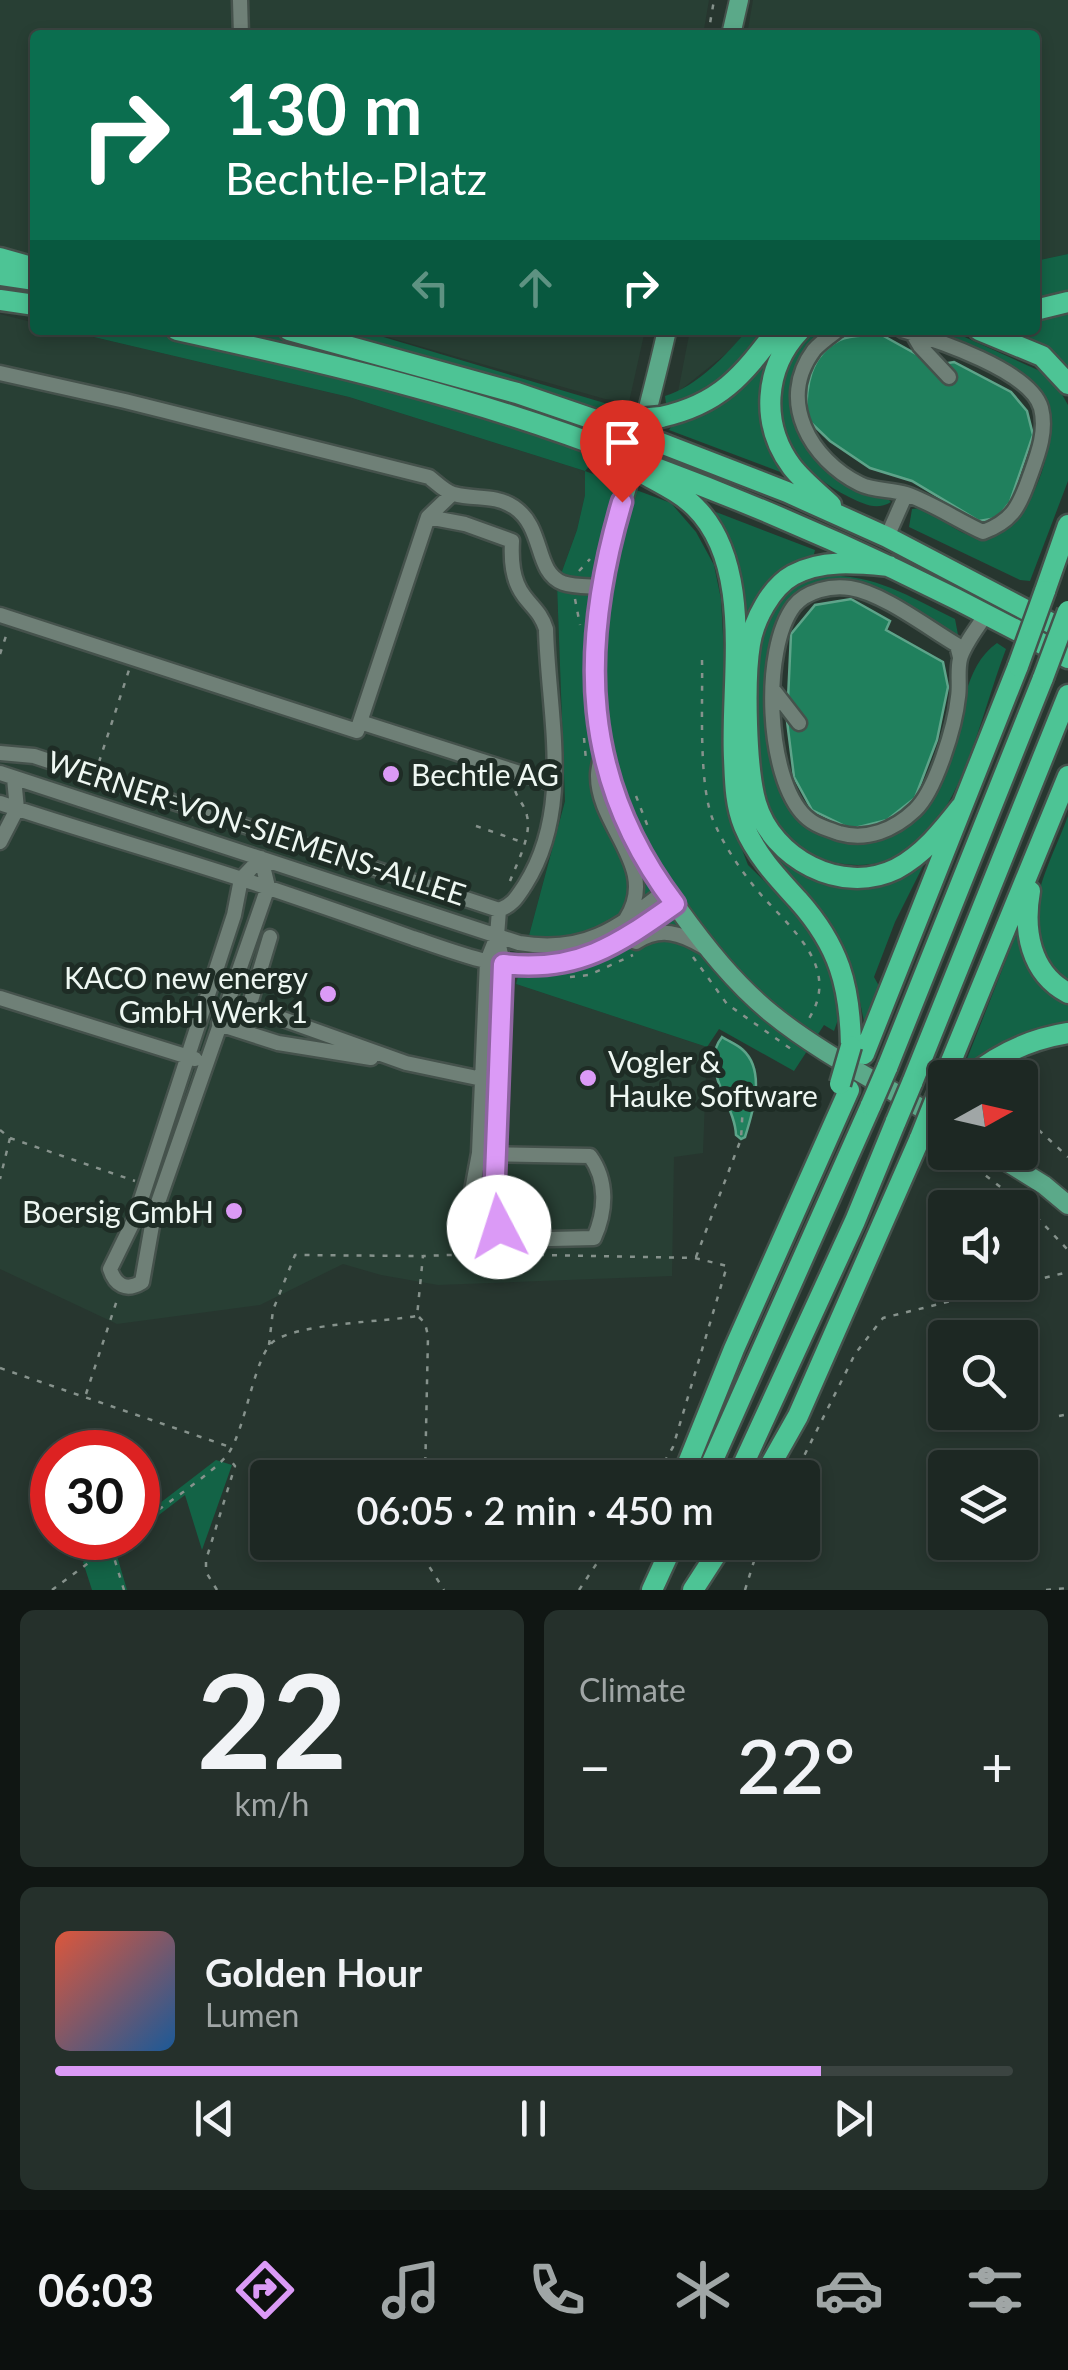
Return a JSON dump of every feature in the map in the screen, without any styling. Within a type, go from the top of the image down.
[{"type":"highway","points":[[0,258],[30,267]]},
{"type":"highway","points":[[0,275],[30,279]]},
{"type":"highway","points":[[0,300],[30,304]]},
{"type":"highway","points":[[1040,309],[1068,302]]},
{"type":"highway","points":[[200,335],[395,382],[616,455],[646,470],[793,523],[890,566],[1068,658]]},
{"type":"highway","points":[[309,335],[626,425],[653,440],[887,536],[1068,632]]},
{"type":"highway","points":[[626,425],[710,401],[729,388],[773,335]]},
{"type":"highway","points":[[796,335],[774,372],[770,402],[773,429],[792,467],[848,520]]},
{"type":"highway","points":[[991,335],[1042,356],[1068,384]]},
{"type":"highway","points":[[646,470],[698,510],[720,545],[734,606],[737,807],[760,858],[831,943],[844,977],[857,1050]]},
{"type":"highway","points":[[689,1460],[836,1120],[857,1050],[1018,666],[1068,525]]},
{"type":"highway","points":[[890,566],[853,562],[824,565],[791,575],[766,602],[750,643],[748,744],[756,804],[771,834],[798,861],[830,875],[849,876],[893,871],[918,854],[961,806]]},
{"type":"highway","points":[[713,1460],[888,1068],[1068,611]]},
{"type":"highway","points":[[746,1460],[854,1221],[1068,695]]},
{"type":"highway","points":[[956,1060],[1068,776]]},
{"type":"highway","points":[[1034,860],[1026,914],[1030,946],[1047,976],[1068,994]]},
{"type":"highway","points":[[994,1060],[1026,1043],[1068,1033]]},
{"type":"highway","points":[[773,1460],[798,1416],[928,1124]]},
{"type":"highway","points":[[651,1590],[658,1560]]},
{"type":"highway","points":[[651,1590],[665,1560]]},
{"type":"highway","points":[[685,1590],[699,1560]]},
{"type":"highway","points":[[693,1590],[712,1560]]},
{"type":"main road","points":[[728,30],[730,0]]},
{"type":"main road","points":[[730,30],[739,0]]},
{"type":"main road","points":[[666,335],[602,587],[595,682],[609,781],[626,827],[670,898],[756,1000],[798,1034],[928,1113]]},
{"type":"main road","points":[[1020,1170],[1068,1205]]},
{"type":"street","points":[[240,0],[241,30]]},
{"type":"street","points":[[832,335],[814,350],[798,384],[799,414],[810,442],[829,465],[864,486],[906,494],[982,532],[1002,525],[1018,510],[1040,450],[1044,426],[1041,404],[1018,378],[915,335]]},
{"type":"street","points":[[911,335],[949,377]]},
{"type":"street","points":[[0,374],[429,477],[452,494],[488,496],[510,504],[525,516],[534,528],[544,563],[562,583],[602,587]]},
{"type":"street","points":[[6,617],[356,731],[428,518],[452,494]]},
{"type":"street","points":[[887,536],[906,494]]},
{"type":"street","points":[[0,753],[34,756],[499,910],[511,906],[540,858],[551,822],[556,753],[546,629],[540,612],[523,595],[515,578],[512,541],[465,524],[428,518]]},
{"type":"street","points":[[849,588],[872,596],[957,645],[960,657],[958,701],[934,781],[918,808],[878,834],[854,837],[806,817],[790,795],[778,762],[774,734],[778,642],[795,605],[820,589],[849,588]]},
{"type":"street","points":[[960,657],[986,613]]},
{"type":"street","points":[[774,691],[799,722]]},
{"type":"street","points":[[360,722],[554,784]]},
{"type":"street","points":[[602,751],[598,778],[608,814],[637,871],[637,890],[621,926]]},
{"type":"street","points":[[0,795],[7,775]]},
{"type":"street","points":[[0,842],[17,808],[7,775]]},
{"type":"street","name":"WERNER-VON-SIEMENS-ALLEE","points":[[7,775],[497,936],[540,946],[566,947],[621,926],[670,898]]},
{"type":"street","name":"WERNER-VON-SIEMENS-ALLEE","points":[[0,803],[486,960],[560,972]]},
{"type":"street","points":[[261,858],[268,887],[154,1214],[142,1282],[133,1288],[122,1287],[113,1279],[110,1269],[135,1218],[234,916],[241,879],[261,858]]},
{"type":"street","points":[[560,972],[627,938],[670,898]]},
{"type":"street","points":[[496,1235],[503,964],[497,936],[499,910]]},
{"type":"street","points":[[560,972],[600,961],[654,933],[684,935],[710,950]]},
{"type":"street","points":[[479,1153],[590,1156],[598,1168],[604,1196],[602,1219],[594,1238],[506,1240],[496,1235],[476,1240],[466,1223],[479,1153],[486,960],[497,936]]},
{"type":"street","points":[[270,938],[249,1007],[406,1064]]},
{"type":"street","points":[[0,998],[206,1062]]},
{"type":"street","points":[[219,1024],[278,1043],[482,1079]]},
{"type":"street","points":[[182,1073],[200,1080]]},
{"type":"path","points":[[709,30],[714,0]]},
{"type":"path","points":[[0,654],[6,617]]},
{"type":"path","points":[[94,777],[133,659]]},
{"type":"path","points":[[509,884],[529,825],[523,804],[515,796],[517,773]]},
{"type":"path","points":[[476,826],[523,842]]},
{"type":"path","points":[[560,972],[589,975],[642,950]]},
{"type":"path","points":[[689,953],[727,1004],[796,1051]]},
{"type":"path","points":[[696,1258],[741,1139],[743,1104]]},
{"type":"path","points":[[1038,1129],[1068,1157]]},
{"type":"path","points":[[0,1130],[10,1138],[146,1185]]},
{"type":"path","points":[[0,1180],[10,1138]]},
{"type":"path","points":[[978,1170],[1029,1209],[1068,1250]]},
{"type":"path","points":[[160,1509],[227,1456],[268,1346],[274,1310],[295,1255],[696,1258],[726,1266],[665,1460]]},
{"type":"path","points":[[418,1316],[423,1256]]},
{"type":"path","points":[[802,1460],[855,1354],[883,1318],[1068,1272]]},
{"type":"path","points":[[86,1396],[122,1287]]},
{"type":"path","points":[[268,1346],[301,1332],[418,1316]]},
{"type":"path","points":[[418,1316],[425,1323],[428,1336],[426,1460]]},
{"type":"path","points":[[0,1368],[231,1448]]},
{"type":"path","points":[[1059,1416],[1068,1414]]},
{"type":"path","points":[[217,1590],[206,1572],[206,1560],[235,1466],[227,1456]]},
{"type":"path","points":[[52,1590],[92,1560]]},
{"type":"path","points":[[115,1560],[124,1590]]},
{"type":"path","points":[[426,1560],[444,1590]]},
{"type":"path","points":[[579,1590],[599,1560]]},
{"type":"path","points":[[745,1590],[754,1560]]},
{"type":"path","points":[[1046,1590],[1068,1588]]},
{"type":"shaded area","points":[[0,0],[709,0],[704,30],[30,30],[30,257],[0,245]]},
{"type":"shaded area","points":[[753,0],[1068,0],[1068,254],[1040,260],[1040,30],[748,30]]},
{"type":"shaded area","points":[[1068,254],[1068,291],[1040,299],[1040,260]]},
{"type":"shaded area","points":[[1068,313],[1068,368],[1045,348],[1013,335],[1040,335],[1040,320]]},
{"type":"shaded area","points":[[0,314],[30,322],[30,335],[85,335],[349,397],[585,471],[585,495],[577,530],[557,585],[565,800],[516,984],[707,1047],[703,1153],[674,1157],[672,1276],[438,1285],[343,1264],[260,1305],[117,1324],[0,1269]]},
{"type":"shaded area","points":[[85,335],[377,335],[638,413],[585,471],[349,397]]},
{"type":"shaded area","points":[[381,335],[644,335],[629,402],[605,399]]},
{"type":"shaded area","points":[[689,335],[743,335],[732,349],[678,392]]},
{"type":"shaded area","points":[[742,335],[763,335],[722,384],[667,411],[665,396],[699,378]]},
{"type":"shaded area","points":[[811,335],[825,335],[799,369],[792,387],[795,425],[802,441],[812,456],[838,478],[891,502],[875,506],[849,497],[824,482],[790,444],[781,422],[779,399],[783,376]]},
{"type":"shaded area","points":[[882,335],[936,365],[954,362],[1011,392],[1027,411],[1033,435],[1010,502],[997,518],[979,521],[912,481],[870,468],[830,441],[806,418],[811,373],[816,364],[830,347],[854,336]]},
{"type":"shaded area","points":[[932,335],[960,335],[1040,371],[1056,384],[1068,405],[1068,481],[1030,581],[1020,580],[909,527],[912,509],[920,508],[976,537],[994,536],[1010,526],[1035,490],[1049,444],[1048,407],[1040,393]]},
{"type":"shaded area","points":[[766,361],[764,379],[771,449],[783,473],[669,430],[726,400]]},
{"type":"shaded area","points":[[585,471],[671,503],[696,532],[714,565],[721,599],[722,755],[730,818],[748,865],[807,923],[835,976],[841,1011],[834,1031],[824,1025],[794,1071],[719,1029],[707,1047],[516,984],[565,801],[557,585],[577,530],[585,495]]},
{"type":"shaded area","points":[[703,507],[815,550],[813,558],[774,578],[749,613],[743,612]]},
{"type":"shaded area","points":[[821,575],[859,578],[906,595],[955,619],[959,640],[841,582],[809,586],[793,604],[769,659],[772,760],[786,801],[799,818],[815,832],[837,841],[877,840],[916,817],[935,794],[947,767],[969,684],[980,661],[997,643],[1006,649],[972,750],[947,805],[913,846],[872,864],[841,864],[799,847],[778,825],[764,786],[758,707],[763,634],[786,594]]},
{"type":"shaded area","points":[[851,599],[890,621],[886,630],[943,662],[948,687],[937,740],[915,798],[887,820],[851,829],[812,810],[794,777],[787,721],[791,634],[815,605]]},
{"type":"shaded area","points":[[1068,816],[1068,982],[1046,959],[1035,924],[1040,887]]},
{"type":"shaded area","points":[[775,854],[812,878],[848,886],[886,881],[925,862],[895,922],[874,977],[879,986],[864,1022],[842,950],[819,912],[769,856]]},
{"type":"shaded area","points":[[1017,932],[1035,974],[1068,1004],[1068,1023],[1010,1041],[978,1060],[967,1060]]},
{"type":"shaded area","points":[[722,1037],[743,1050],[754,1069],[754,1104],[745,1137],[741,1139],[736,1135],[716,1073],[716,1049]]},
{"type":"shaded area","points":[[216,1460],[232,1465],[202,1550],[185,1495],[160,1514],[160,1503]]},
{"type":"shaded area","points":[[118,1560],[127,1590],[92,1590],[83,1562]]},
{"type":"place","name":"Bechtle AG","points":[[391,774]]},
{"type":"place","name":"KACO new energy GmbH Werk 1","points":[[328,994]]},
{"type":"place","name":"Vogler & Hauke Software","points":[[588,1078]]},
{"type":"place","name":"Boersig GmbH","points":[[234,1211]]},
{"type":"route","points":[[499,1227],[495,1177],[503,964],[536,968],[594,955],[627,938],[675,904],[626,827],[609,781],[597,719],[596,644],[602,587],[622,502]]}]
